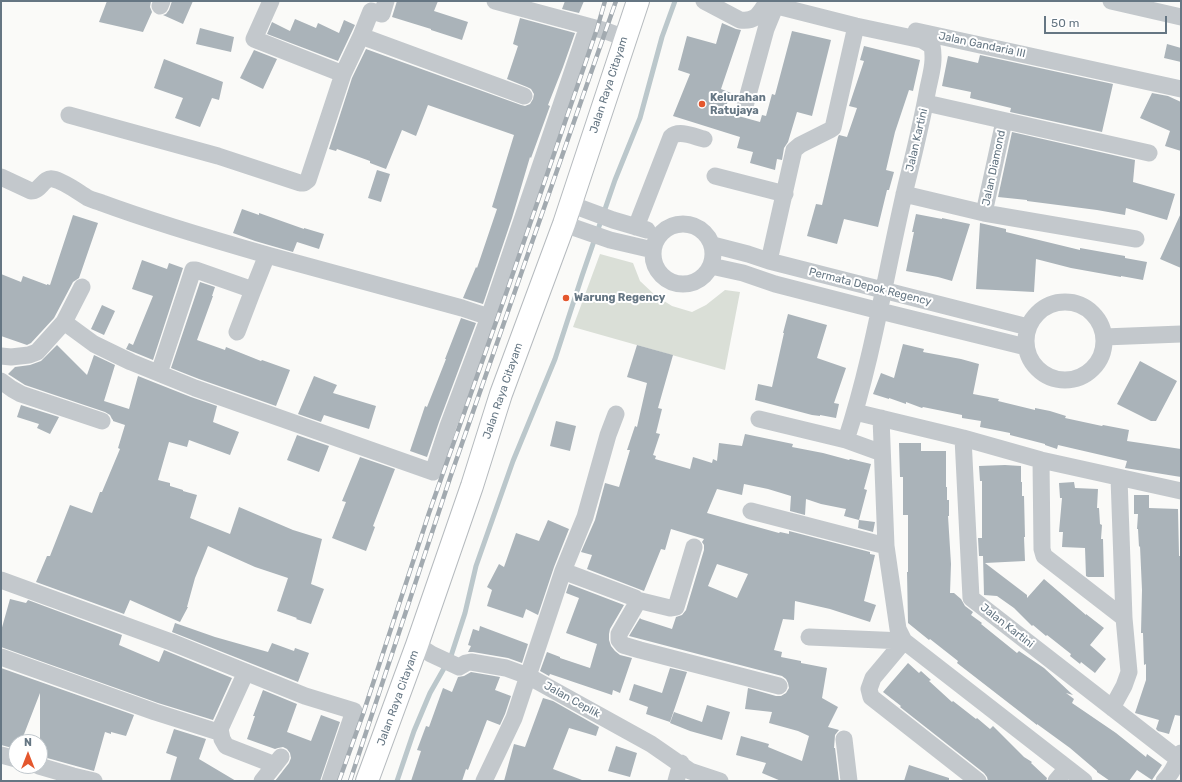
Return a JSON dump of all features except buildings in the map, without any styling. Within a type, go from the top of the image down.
[{"type":"main road","name":"Jalan Raya Citayam","points":[[367,781],[424,649],[501,394],[574,217],[625,38],[638,1]]},
{"type":"street","points":[[271,1],[254,39],[343,74]]},
{"type":"street","points":[[69,115],[218,156],[300,184],[304,184],[308,180],[343,74],[371,11],[382,14],[386,1]]},
{"type":"street","points":[[496,1],[588,26],[625,38]]},
{"type":"street","points":[[704,1],[740,20],[751,20],[756,18],[769,1]]},
{"type":"street","name":"Jalan Gandaria III","points":[[783,1],[1181,89]]},
{"type":"street","points":[[1111,1],[1181,17]]},
{"type":"street","name":"Jalan Kartini","points":[[745,106],[766,29],[775,7],[781,7],[856,26],[922,40],[932,46],[934,56],[926,103],[904,194],[880,311],[855,412]]},
{"type":"street","points":[[64,322],[94,344],[131,362],[203,390],[434,472],[448,426],[489,317],[588,26]]},
{"type":"street","points":[[769,261],[794,150],[800,144],[833,128],[856,26]]},
{"type":"street","points":[[361,36],[524,96]]},
{"type":"street","name":"Jalan Diamond","points":[[904,194],[984,213],[1004,121],[926,103]]},
{"type":"street","points":[[1004,121],[1149,153]]},
{"type":"street","points":[[636,226],[671,137],[674,134],[679,133],[704,139]]},
{"type":"street","points":[[715,176],[785,194]]},
{"type":"street","points":[[1,177],[30,191],[37,190],[46,180],[55,179],[89,199],[131,214],[267,255],[462,308],[489,317]]},
{"type":"street","points":[[984,213],[1136,238]]},
{"type":"street","points":[[574,217],[613,220],[660,234]]},
{"type":"street","points":[[574,217],[610,240],[653,250]]},
{"type":"street","points":[[685,223],[694,225],[702,230],[709,237],[713,245],[714,252],[711,266],[706,274],[698,280],[680,284],[670,281],[662,276],[657,268],[653,250],[660,234],[667,228],[676,224],[685,223]]},
{"type":"street","name":"Permata Depok Regency","points":[[713,245],[884,291],[1028,327]]},
{"type":"street","points":[[237,332],[267,255]]},
{"type":"street","name":"Permata Depok Regency","points":[[711,266],[743,273],[775,284],[1026,347]]},
{"type":"street","points":[[159,373],[193,270],[253,290]]},
{"type":"street","points":[[4,361],[29,356],[37,352],[64,322],[82,287]]},
{"type":"street","points":[[1070,302],[1083,306],[1093,314],[1101,325],[1104,337],[1103,350],[1098,362],[1090,372],[1078,378],[1066,381],[1053,379],[1041,373],[1032,364],[1026,352],[1025,339],[1028,327],[1035,316],[1045,307],[1057,303],[1070,302]]},
{"type":"street","points":[[1104,337],[1181,334]]},
{"type":"street","points":[[1,381],[21,394],[102,421]]},
{"type":"street","points":[[846,440],[855,412],[963,438],[1041,460],[1181,491]]},
{"type":"street","points":[[484,781],[514,718],[563,571],[585,517],[608,435],[616,414]]},
{"type":"street","points":[[881,418],[886,546],[898,629],[904,640],[1061,775],[1084,781]]},
{"type":"street","points":[[759,419],[846,440],[882,453]]},
{"type":"street","name":"Jalan Kartini","points":[[963,438],[971,598],[1112,708],[1180,756],[1164,781]]},
{"type":"street","points":[[1041,460],[1042,549],[1044,556],[1124,618]]},
{"type":"street","points":[[1112,708],[1124,686],[1129,672],[1124,618],[1120,478]]},
{"type":"street","points":[[751,511],[886,546]]},
{"type":"street","points":[[563,571],[637,600],[670,608],[676,607],[694,547]]},
{"type":"street","points":[[1,580],[172,642],[304,696],[354,711],[330,781]]},
{"type":"street","points":[[637,600],[637,604],[619,634],[619,640],[623,645],[779,686]]},
{"type":"street","points":[[809,637],[904,640]]},
{"type":"street","points":[[904,640],[873,678],[869,689],[871,697],[978,781]]},
{"type":"street","name":"Jalan Ceplik","points":[[424,649],[459,667],[471,662],[506,668],[528,676],[651,744],[681,763],[690,771],[720,781]]},
{"type":"street","points":[[1,657],[155,712],[210,730],[215,731],[220,729]]},
{"type":"street","points":[[246,672],[220,729],[222,739],[226,746],[278,761],[262,781]]},
{"type":"street","points":[[844,739],[849,781]]},
{"type":"street","points":[[676,781],[681,763]]},
{"type":"street","points":[[48,770],[72,779],[94,781]]},
{"type":"shaded area","points":[[600,254],[633,263],[640,281],[656,296],[672,306],[692,312],[706,305],[725,290],[740,292],[725,370],[573,327]]},
{"type":"waterway","points":[[397,781],[414,731],[430,693],[451,656],[465,613],[476,566],[513,461],[555,359],[615,180],[640,118],[662,37],[675,1]]},
{"type":"railway","points":[[339,781],[363,714],[429,513],[597,29],[605,1]]},
{"type":"railway","points":[[350,781],[450,478],[616,1]]},
{"type":"place","name":"Kelurahan Ratujaya","points":[[702,104]]},
{"type":"place","name":"Warung Regency","points":[[566,298]]}]
